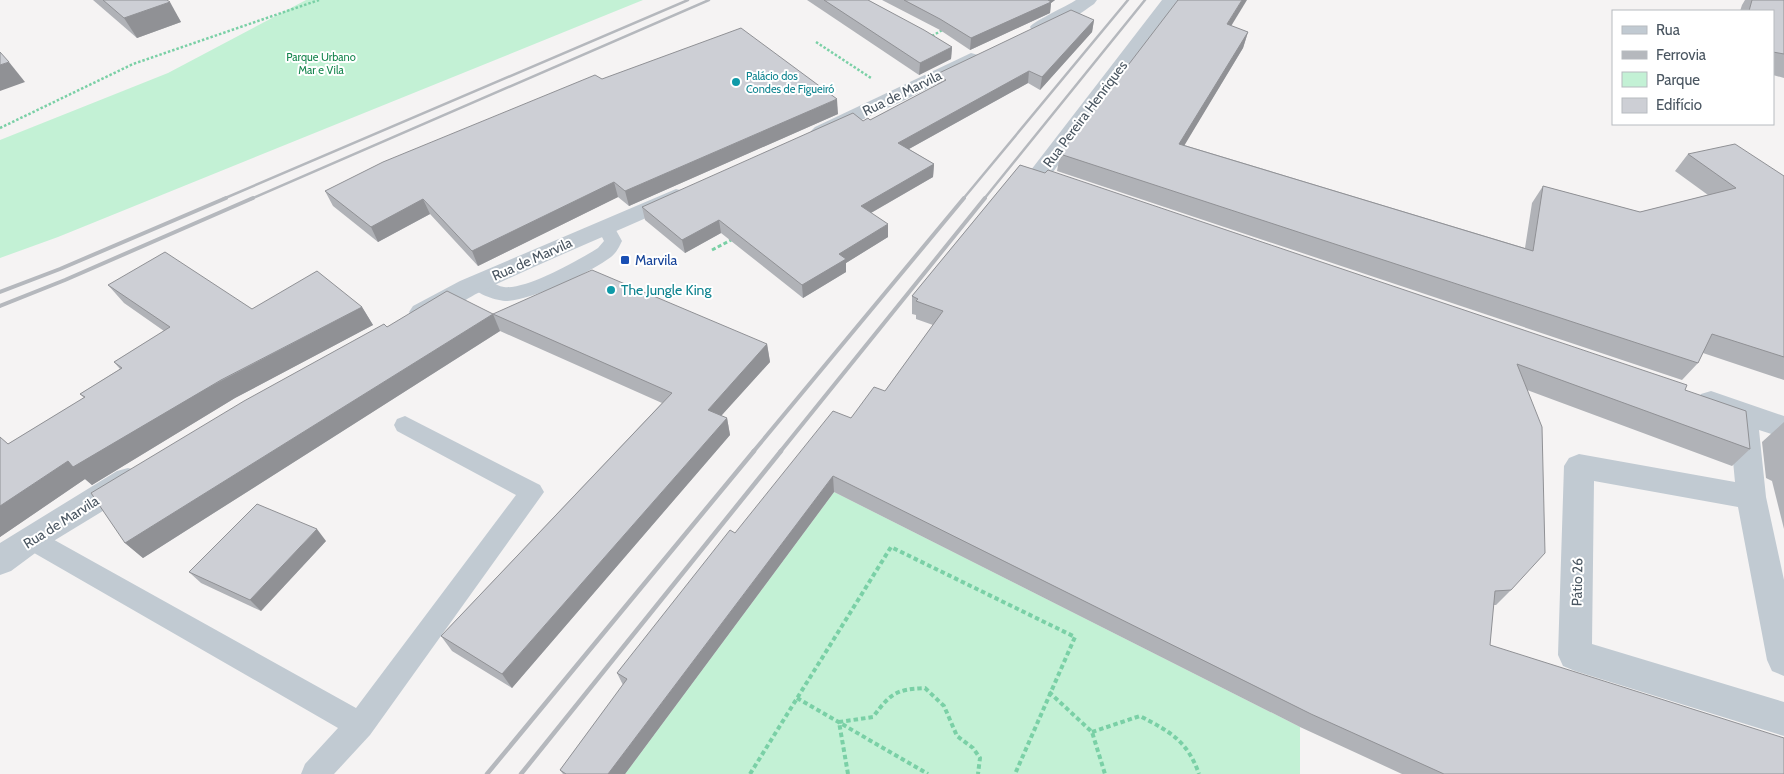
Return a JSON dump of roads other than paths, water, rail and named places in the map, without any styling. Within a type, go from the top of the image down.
[{"type":"street","points":[[1020,36],[1063,16],[1088,0]]},
{"type":"street","name":"Rua Pereira Henriques","points":[[1095,194],[1039,175],[1171,0]]},
{"type":"street","name":"Rua de Marvila","points":[[802,140],[898,96],[977,56],[940,32]]},
{"type":"street","name":"Rua de Marvila","points":[[400,324],[478,283],[695,188]]},
{"type":"street","points":[[1686,393],[1784,427]]},
{"type":"street","points":[[1743,412],[1751,497],[1784,660]]},
{"type":"street","name":"Pátio 26","points":[[1751,497],[1578,466],[1576,655],[1784,719]]},
{"type":"street","name":"Rua de Marvila","points":[[0,561],[31,539],[147,469]]},
{"type":"lane","points":[[315,774],[360,724],[532,492],[405,425]]},
{"type":"lane","points":[[31,539],[360,724]]},
{"type":"railway","points":[[223,199],[688,0]]},
{"type":"railway","points":[[251,199],[709,0]]},
{"type":"railway","points":[[963,199],[1128,0]]},
{"type":"railway","points":[[984,199],[1145,0]]},
{"type":"railway","points":[[0,292],[60,269],[226,198]]},
{"type":"railway","points":[[0,306],[65,280],[253,198]]},
{"type":"railway","points":[[753,452],[964,198]]},
{"type":"railway","points":[[780,452],[985,198]]},
{"type":"railway","points":[[487,774],[754,451]]},
{"type":"railway","points":[[521,774],[781,451]]},
{"type":"place","name":"Palácio dos Condes de Figueiró","points":[[736,82]]},
{"type":"place","name":"Marvila","points":[[625,260]]},
{"type":"place","name":"The Jungle King","points":[[611,290]]},
{"type":"park label","name":"Parque Urbano Mar e Vila","points":[[321,63]]}]
